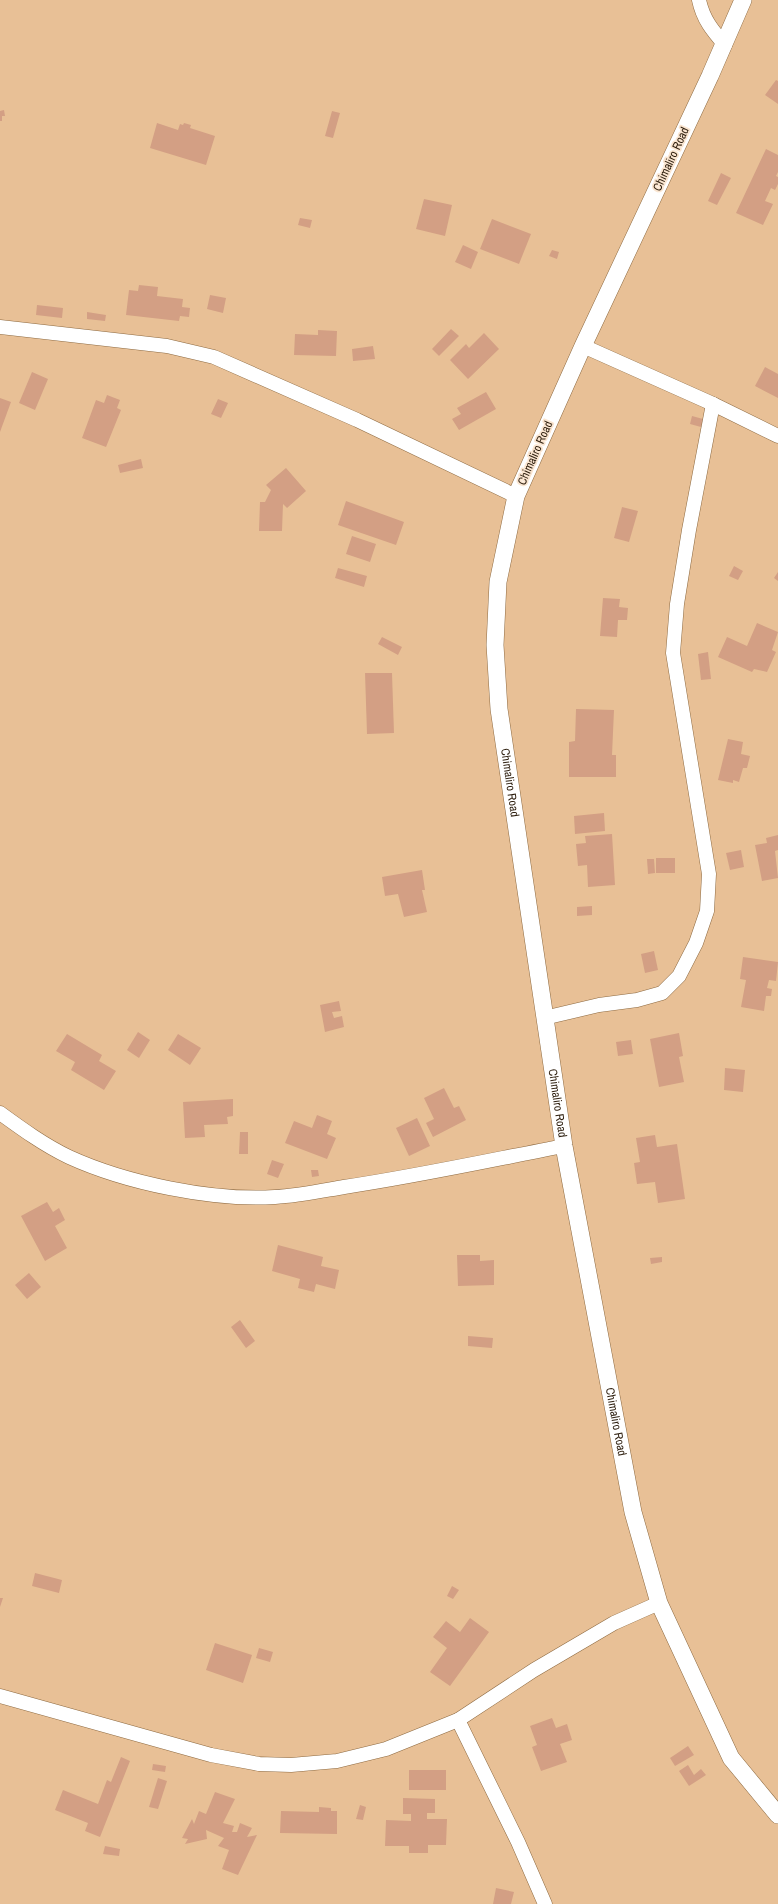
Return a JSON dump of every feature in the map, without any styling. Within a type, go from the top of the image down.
[{"type":"street","points":[[699,0],[702,13],[708,26],[725,45]]},
{"type":"street","name":"Chimaliro Road","points":[[743,0],[725,45],[583,346],[516,496],[498,582],[495,645],[499,709],[564,1146],[633,1512],[659,1603],[731,1758],[778,1815]]},
{"type":"street","points":[[0,327],[167,346],[214,358],[356,420],[516,496]]},
{"type":"street","points":[[583,346],[713,404],[778,436]]},
{"type":"street","points":[[544,1018],[599,1005],[637,1000],[662,993],[679,976],[696,943],[707,911],[709,874],[673,653],[677,604],[688,530],[713,404]]},
{"type":"street","points":[[0,1113],[30,1135],[68,1156],[102,1170],[181,1190],[217,1196],[283,1196],[396,1180],[564,1146]]},
{"type":"street","points":[[0,1696],[211,1755],[259,1764],[291,1765],[337,1760],[386,1749],[458,1720],[534,1670],[614,1623],[659,1603]]},
{"type":"street","points":[[458,1720],[518,1842],[545,1904]]},
{"type":"building","points":[[776,80],[778,81],[778,104],[765,95]]},
{"type":"building","points":[[4,110],[5,116],[2,116],[2,121],[0,121],[0,111]]},
{"type":"building","points":[[332,111],[340,113],[333,138],[325,136]]},
{"type":"building","points":[[157,123],[178,130],[180,124],[183,125],[184,123],[191,125],[190,128],[215,136],[206,165],[150,148]]},
{"type":"building","points":[[766,149],[778,155],[778,172],[776,176],[778,177],[778,184],[775,190],[771,188],[765,201],[773,204],[763,225],[736,213]]},
{"type":"building","points":[[721,173],[731,178],[717,205],[708,201]]},
{"type":"building","points":[[424,199],[452,205],[445,236],[416,229]]},
{"type":"building","points":[[300,218],[312,220],[310,228],[298,225]]},
{"type":"building","points":[[492,219],[531,234],[519,264],[480,249]]},
{"type":"building","points":[[463,245],[478,252],[471,269],[455,262]]},
{"type":"building","points":[[552,250],[559,252],[557,259],[549,256]]},
{"type":"building","points":[[139,285],[158,287],[157,296],[183,299],[182,307],[190,308],[189,317],[180,316],[179,321],[126,315],[129,290],[138,291]]},
{"type":"building","points":[[210,295],[226,298],[223,313],[207,309]]},
{"type":"building","points":[[37,305],[63,308],[62,318],[36,315]]},
{"type":"building","points":[[87,312],[106,315],[105,321],[87,319]]},
{"type":"building","points":[[451,329],[459,336],[439,356],[432,349]]},
{"type":"building","points":[[318,330],[337,331],[336,356],[294,355],[295,334],[318,335]]},
{"type":"building","points":[[484,333],[499,349],[468,379],[450,360],[466,344],[469,348]]},
{"type":"building","points":[[373,346],[375,359],[353,361],[352,349]]},
{"type":"building","points":[[765,367],[778,374],[778,398],[755,386]]},
{"type":"building","points":[[32,372],[48,379],[35,410],[19,403]]},
{"type":"building","points":[[486,392],[496,409],[459,430],[452,419],[461,414],[457,408]]},
{"type":"building","points":[[107,395],[120,400],[117,408],[121,410],[106,447],[82,438],[96,400],[104,403]]},
{"type":"building","points":[[0,398],[11,402],[0,432]]},
{"type":"building","points":[[218,399],[228,403],[221,418],[211,414]]},
{"type":"building","points":[[692,416],[703,419],[701,427],[690,424]]},
{"type":"building","points":[[141,459],[143,468],[120,473],[118,465]]},
{"type":"building","points":[[286,468],[306,491],[287,508],[283,504],[282,531],[259,531],[260,502],[265,502],[271,490],[266,485]]},
{"type":"building","points":[[346,501],[404,522],[396,545],[338,525]]},
{"type":"building","points":[[622,507],[638,511],[629,542],[614,538]]},
{"type":"building","points":[[352,536],[376,544],[370,562],[346,554]]},
{"type":"building","points":[[734,566],[743,571],[738,580],[729,576]]},
{"type":"building","points":[[338,568],[367,576],[364,587],[335,578]]},
{"type":"building","points":[[778,572],[778,581],[774,578]]},
{"type":"building","points":[[603,598],[620,599],[619,607],[628,608],[627,620],[618,620],[617,637],[600,636]]},
{"type":"building","points":[[757,623],[778,632],[772,650],[776,652],[767,672],[754,669],[752,672],[718,657],[727,637],[747,646]]},
{"type":"building","points":[[382,637],[402,647],[398,655],[378,644]]},
{"type":"building","points":[[708,652],[711,679],[701,680],[698,654]]},
{"type":"building","points":[[365,673],[392,673],[394,733],[367,734]]},
{"type":"building","points":[[576,709],[614,710],[612,755],[616,755],[616,777],[569,777],[569,742],[575,741]]},
{"type":"building","points":[[728,739],[743,742],[741,754],[750,756],[747,768],[743,768],[739,782],[733,780],[733,783],[718,780]]},
{"type":"building","points":[[604,813],[605,831],[575,834],[574,816]]},
{"type":"building","points":[[612,834],[615,885],[588,887],[587,865],[578,866],[576,844],[586,843],[585,836]]},
{"type":"building","points":[[778,835],[778,850],[775,851],[778,878],[762,881],[755,845],[767,843],[766,838]]},
{"type":"building","points":[[741,850],[744,867],[730,870],[726,853]]},
{"type":"building","points":[[656,858],[675,858],[675,873],[656,873]]},
{"type":"building","points":[[647,859],[654,859],[655,873],[648,874]]},
{"type":"building","points":[[422,870],[425,890],[422,890],[427,912],[404,917],[398,894],[385,896],[382,877]]},
{"type":"building","points":[[592,906],[592,915],[577,916],[577,907]]},
{"type":"building","points":[[654,951],[658,970],[645,973],[641,954]]},
{"type":"building","points":[[743,957],[778,962],[776,981],[769,980],[767,988],[772,989],[771,996],[766,996],[764,1011],[741,1007],[746,980],[740,979]]},
{"type":"building","points":[[339,1001],[341,1011],[332,1012],[334,1018],[342,1016],[344,1027],[325,1032],[320,1005]]},
{"type":"building","points":[[138,1032],[150,1040],[139,1058],[127,1050]]},
{"type":"building","points":[[679,1033],[683,1056],[679,1057],[684,1082],[659,1087],[650,1039]]},
{"type":"building","points":[[67,1034],[102,1055],[99,1061],[116,1071],[104,1090],[71,1070],[75,1062],[56,1051]]},
{"type":"building","points":[[178,1034],[201,1048],[190,1065],[168,1050]]},
{"type":"building","points":[[631,1040],[633,1054],[618,1056],[616,1042]]},
{"type":"building","points":[[725,1068],[745,1070],[743,1092],[724,1090]]},
{"type":"building","points":[[444,1088],[454,1108],[459,1106],[466,1120],[433,1137],[426,1123],[434,1119],[424,1098]]},
{"type":"building","points":[[233,1099],[233,1116],[227,1117],[228,1124],[204,1125],[205,1137],[185,1138],[183,1102]]},
{"type":"building","points":[[317,1115],[332,1121],[327,1134],[336,1138],[327,1159],[285,1143],[294,1121],[312,1128]]},
{"type":"building","points":[[417,1118],[430,1146],[409,1156],[396,1128]]},
{"type":"building","points":[[240,1132],[248,1132],[248,1154],[239,1154]]},
{"type":"building","points":[[655,1135],[657,1147],[677,1144],[685,1199],[658,1203],[655,1182],[637,1184],[634,1163],[640,1162],[636,1138]]},
{"type":"building","points":[[272,1160],[284,1164],[278,1178],[267,1174]]},
{"type":"building","points":[[311,1170],[318,1170],[319,1176],[312,1177]]},
{"type":"building","points":[[47,1202],[53,1212],[59,1208],[65,1220],[55,1226],[67,1248],[45,1261],[21,1216]]},
{"type":"building","points":[[278,1245],[323,1257],[321,1266],[339,1270],[335,1289],[316,1284],[314,1292],[298,1288],[300,1279],[272,1271]]},
{"type":"building","points":[[457,1255],[480,1255],[480,1261],[494,1260],[494,1285],[458,1286]]},
{"type":"building","points":[[662,1257],[662,1262],[651,1264],[650,1258]]},
{"type":"building","points":[[29,1273],[41,1287],[27,1299],[15,1285]]},
{"type":"building","points":[[240,1320],[255,1341],[246,1348],[231,1327]]},
{"type":"building","points":[[468,1336],[493,1338],[492,1348],[468,1346]]},
{"type":"building","points":[[35,1573],[62,1580],[59,1593],[32,1586]]},
{"type":"building","points":[[452,1586],[459,1590],[453,1599],[447,1596]]},
{"type":"building","points":[[0,1598],[3,1598],[0,1607]]},
{"type":"building","points":[[470,1618],[489,1632],[450,1686],[430,1672],[447,1648],[433,1637],[446,1621],[460,1632]]},
{"type":"building","points":[[215,1643],[252,1655],[243,1683],[206,1670]]},
{"type":"building","points":[[259,1648],[273,1652],[270,1662],[256,1658]]},
{"type":"building","points":[[552,1718],[556,1728],[567,1724],[572,1740],[560,1744],[567,1762],[541,1771],[532,1747],[537,1745],[530,1726]]},
{"type":"building","points":[[688,1746],[694,1755],[675,1766],[670,1758]]},
{"type":"building","points":[[121,1757],[130,1761],[100,1837],[85,1831],[88,1823],[55,1810],[63,1790],[98,1804],[107,1780],[111,1782]]},
{"type":"building","points":[[153,1764],[166,1766],[165,1772],[152,1770]]},
{"type":"building","points":[[688,1765],[694,1775],[701,1769],[706,1775],[689,1786],[679,1771]]},
{"type":"building","points":[[409,1770],[446,1770],[446,1790],[409,1790]]},
{"type":"building","points":[[158,1778],[167,1781],[158,1809],[149,1807]]},
{"type":"building","points":[[215,1792],[235,1799],[223,1823],[234,1826],[232,1832],[237,1832],[240,1823],[252,1828],[247,1837],[257,1835],[238,1875],[222,1869],[229,1850],[218,1846],[224,1838],[206,1830],[207,1839],[185,1844],[188,1839],[182,1838],[192,1819],[194,1824],[199,1811],[206,1814]]},
{"type":"building","points":[[403,1798],[435,1799],[435,1813],[427,1813],[427,1819],[447,1819],[446,1845],[428,1845],[428,1853],[409,1853],[409,1846],[385,1846],[386,1820],[411,1821],[411,1814],[403,1814]]},
{"type":"building","points":[[360,1805],[366,1807],[363,1820],[356,1819]]},
{"type":"building","points":[[319,1807],[331,1808],[331,1811],[337,1811],[337,1834],[280,1833],[281,1811],[319,1812]]},
{"type":"building","points":[[105,1846],[120,1849],[119,1856],[103,1854]]},
{"type":"building","points":[[496,1888],[514,1892],[511,1904],[493,1904]]}]
